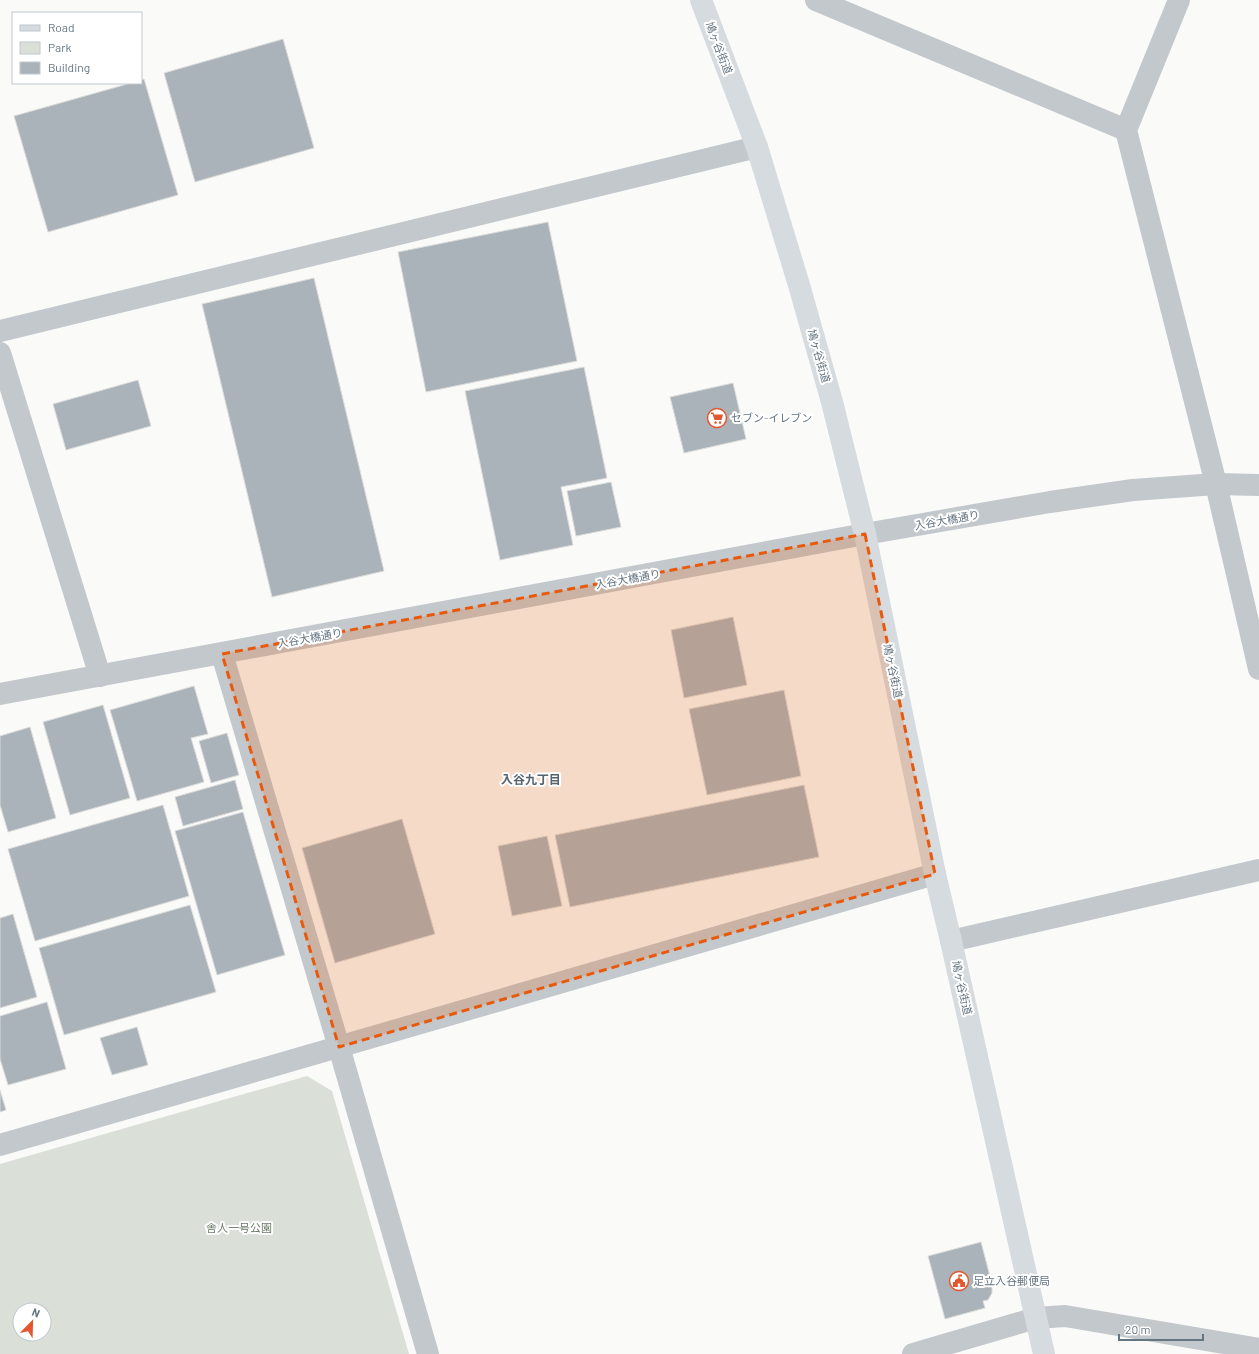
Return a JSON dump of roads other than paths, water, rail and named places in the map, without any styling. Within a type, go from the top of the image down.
[{"type":"main road","name":"鳩ヶ谷街道","points":[[701,0],[757,147],[799,285],[832,402],[865,534],[935,874],[1044,1354]]},
{"type":"street","points":[[816,0],[1126,130]]},
{"type":"street","points":[[1179,0],[1126,130],[1216,484],[1259,669]]},
{"type":"street","points":[[0,331],[757,147]]},
{"type":"street","points":[[0,353],[100,676]]},
{"type":"street","name":"入谷大橋通り","points":[[0,694],[865,534],[1050,502],[1133,490],[1216,484],[1259,485]]},
{"type":"street","points":[[222,654],[339,1047],[428,1354]]},
{"type":"street","points":[[951,941],[1259,870]]},
{"type":"street","points":[[0,1145],[935,874]]},
{"type":"street","points":[[913,1354],[1036,1318],[1065,1316],[1259,1349]]},
{"type":"place","name":"セブン-イレブン","points":[[717,418]]},
{"type":"place","name":"足立入谷郵便局","points":[[959,1281]]},
{"type":"district","name":"入谷九丁目","points":[[531,780]]},
{"type":"park label","name":"舎人一号公園","points":[[239,1228]]}]
